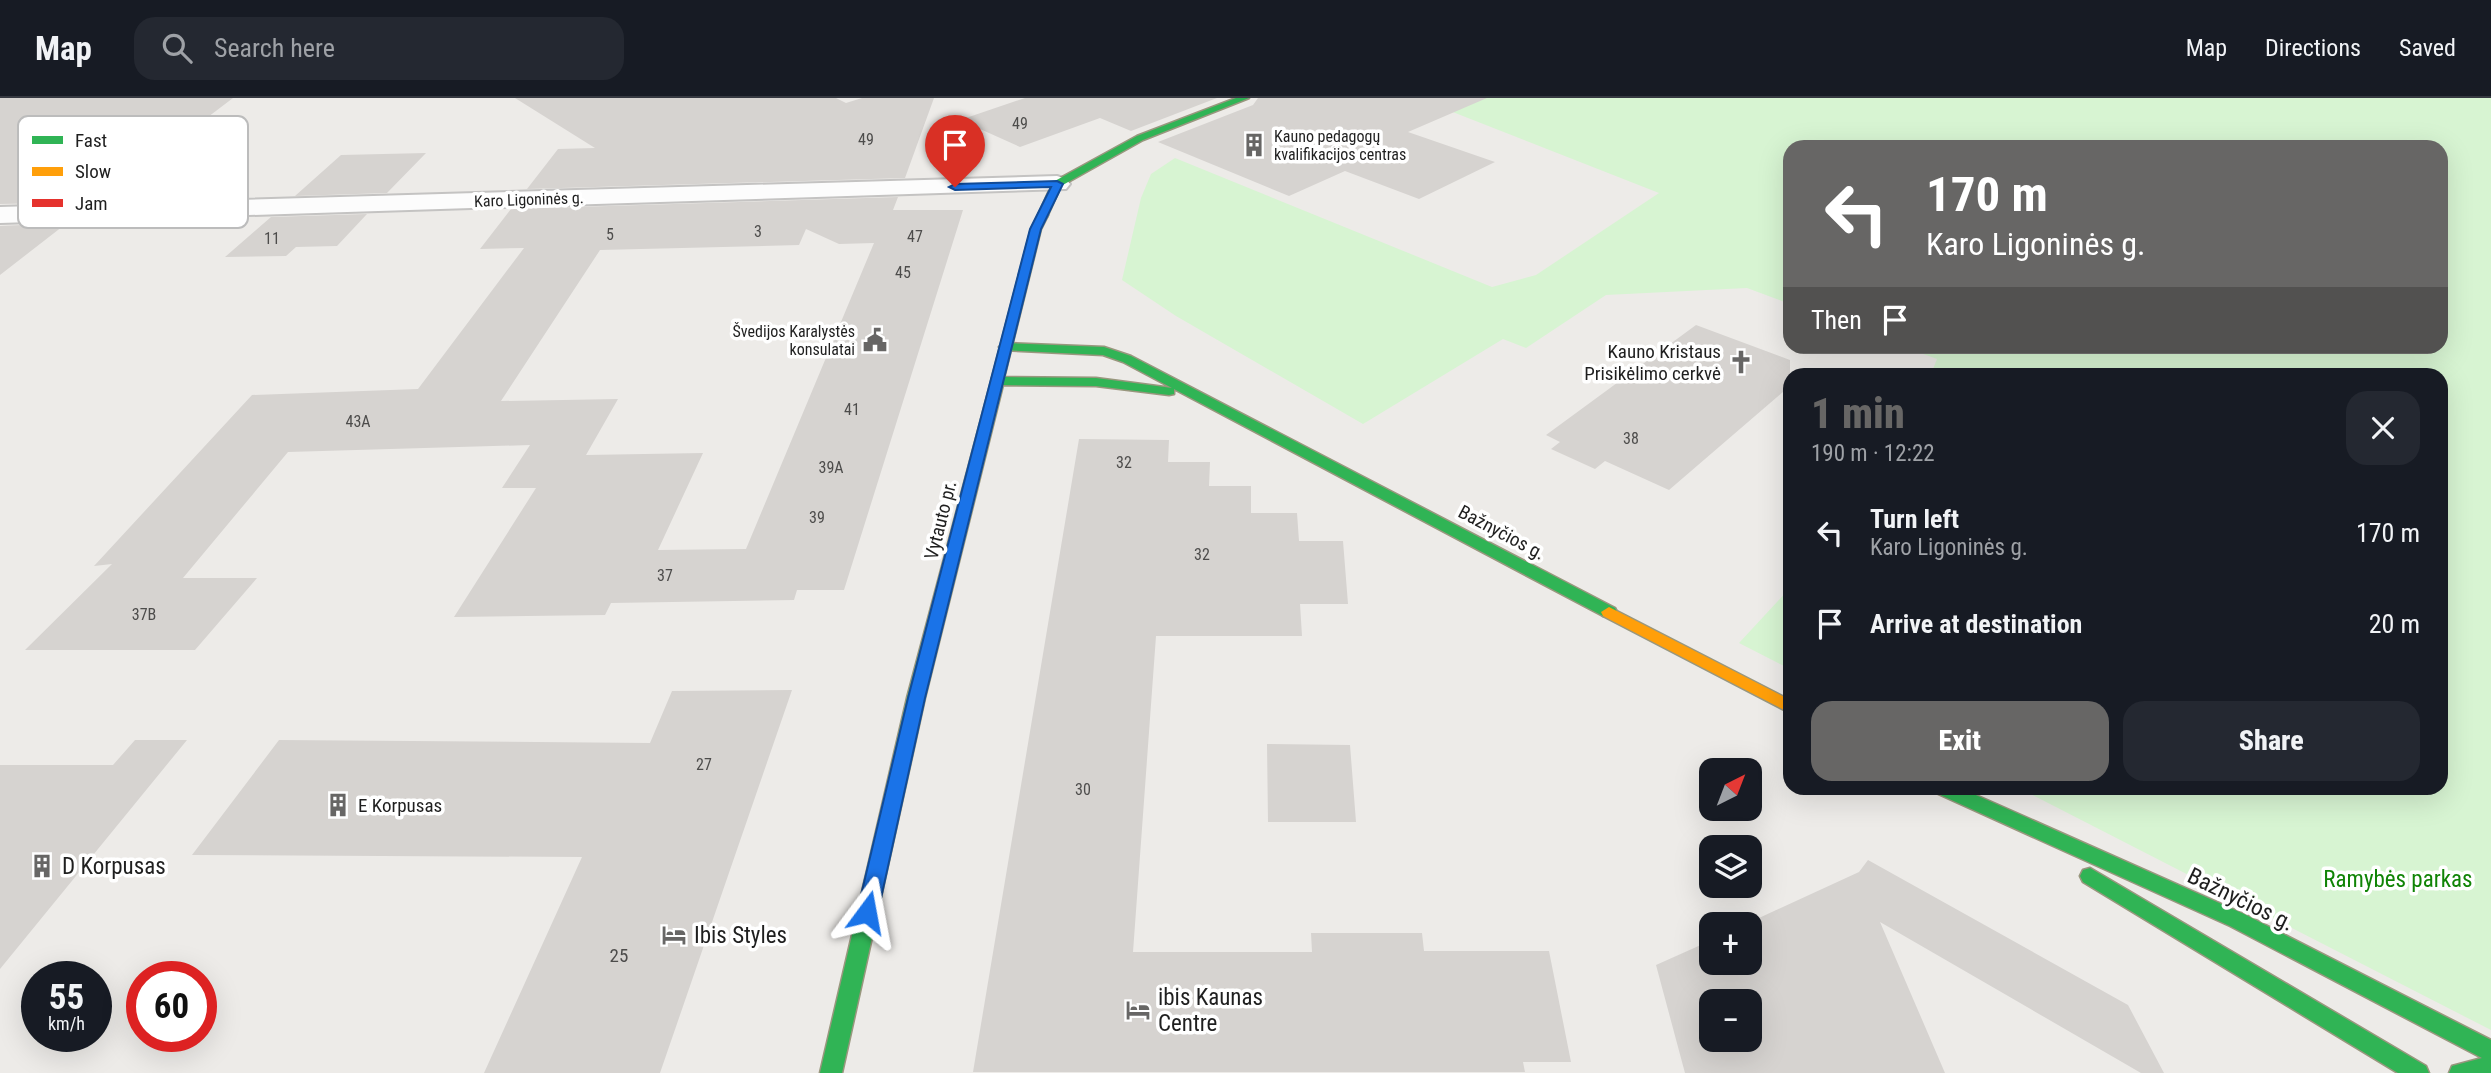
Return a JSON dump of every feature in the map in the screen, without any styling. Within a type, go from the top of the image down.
[{"type":"street","points":[[1057,184],[1140,138],[1244,98]]},
{"type":"street","name":"Karo Ligoninės g.","points":[[248,208],[1057,184]]},
{"type":"street","name":"Vytauto pr.","points":[[831,1073],[916,698],[1005,347],[1035,229],[1057,184]]},
{"type":"street","name":"Karo Ligoninės g.","points":[[0,215],[18,214]]},
{"type":"street","name":"Bažnyčios g.","points":[[1005,347],[1104,351],[1194,394],[1783,703]]},
{"type":"street","name":"Bažnyčios g.","points":[[997,381],[1096,383],[1194,394]]},
{"type":"street","name":"Bažnyčios g.","points":[[1958,795],[2237,920],[2491,1051]]},
{"type":"street","name":"Bažnyčios g.","points":[[1966,799],[2418,1073]]},
{"type":"street","points":[[2460,1073],[2491,1066]]},
{"type":"green space","name":"Ramybės parkas","points":[[1417,98],[2491,98],[2491,1030],[2033,795],[2448,795],[2448,368],[1933,368],[1937,359],[1923,354],[2448,354],[2448,140],[1783,140],[1783,301],[1747,288],[1606,295],[1526,348],[1503,339],[1363,424],[1176,316],[1122,280],[1141,198],[1151,174],[1175,158],[1492,287],[1536,275],[1659,193]]},
{"type":"green space","points":[[1783,596],[1783,665],[1739,643]]},
{"type":"building","points":[[0,98],[233,98],[209,116],[18,116],[18,204],[0,204]]},
{"type":"building","points":[[515,98],[836,98],[846,103],[862,98],[934,98],[905,178],[527,189],[558,149],[595,148]]},
{"type":"building","points":[[1025,98],[1217,98],[1131,131],[1100,118],[1020,147],[960,120]]},
{"type":"building","points":[[1258,98],[1487,98],[1408,132],[1495,162],[1419,199],[1345,171],[1289,196],[1158,142],[1253,105]]},
{"type":"building","points":[[426,153],[387,193],[295,196],[341,155]]},
{"type":"building","points":[[898,197],[893,210],[963,210],[844,590],[797,590],[794,600],[611,603],[605,615],[454,617],[536,488],[502,488],[530,445],[288,452],[183,578],[257,578],[195,650],[25,650],[112,564],[94,566],[252,395],[418,389],[524,248],[480,249],[511,209]],"holes":[[[806,229],[839,244],[874,243],[746,549],[658,550],[703,453],[586,455],[618,399],[501,401],[600,250],[799,245]]]},
{"type":"building","points":[[367,214],[337,246],[296,247],[286,256],[225,257],[271,217]]},
{"type":"building","points":[[18,225],[18,228],[61,228],[0,275],[0,226]]},
{"type":"building","points":[[1696,325],[1790,360],[1790,368],[1783,368],[1783,392],[1669,490],[1605,461],[1595,469],[1551,449],[1560,442],[1546,435]]},
{"type":"building","points":[[1079,439],[1169,440],[1168,462],[1210,462],[1209,486],[1251,486],[1251,513],[1297,513],[1299,541],[1343,541],[1348,604],[1300,604],[1302,636],[1156,636],[1133,952],[1312,952],[1311,933],[1422,933],[1424,951],[1549,951],[1571,1062],[1523,1062],[1525,1072],[973,1072]]},
{"type":"building","points":[[792,690],[660,1073],[484,1073],[582,857],[192,855],[279,740],[650,743],[672,691]]},
{"type":"building","name":"D Korpusas","points":[[135,740],[187,740],[0,969],[0,765],[113,765]]},
{"type":"building","points":[[1267,744],[1350,745],[1356,822],[1268,822]]},
{"type":"building","points":[[1868,860],[2128,1005],[2164,1073],[2141,1073],[1880,922],[1945,1073],[1685,1073],[1656,965],[1699,946],[1699,975],[1762,975],[1762,917],[1859,872]]},
{"type":"traffic: fast","points":[[1043,215],[1057,184],[1140,138],[1244,98]]},
{"type":"traffic: fast","points":[[1005,347],[1104,351],[1127,359],[1609,612]]},
{"type":"traffic: fast","points":[[831,1073],[916,698],[998,378]]},
{"type":"traffic: fast","points":[[997,381],[1096,382],[1169,391]]},
{"type":"traffic: fast","points":[[1959,795],[2237,920],[2491,1051]]},
{"type":"traffic: fast","points":[[2090,876],[2418,1073]]},
{"type":"traffic: fast","points":[[2460,1073],[2491,1066]]},
{"type":"traffic: slow","points":[[1609,612],[1783,703]]},
{"type":"traffic: jam","points":[[998,378],[1036,229],[1043,215]]},
{"type":"place","name":"Kauno pedagogų kvalifikacijos centras","points":[[1254,145]]},
{"type":"place","name":"Švedijos Karalystės konsulatai","points":[[875,340]]},
{"type":"place","name":"Kauno Kristaus Prisikėlimo cerkvė","points":[[1741,362]]},
{"type":"place","name":"E Korpusas","points":[[338,805]]},
{"type":"place","name":"D Korpusas","points":[[42,866]]},
{"type":"place","name":"Ibis Styles","points":[[674,935]]},
{"type":"place","name":"ibis Kaunas Centre","points":[[1138,1010]]},
{"type":"route","points":[[867,912],[916,698],[1035,229],[1057,184],[955,187]]}]
